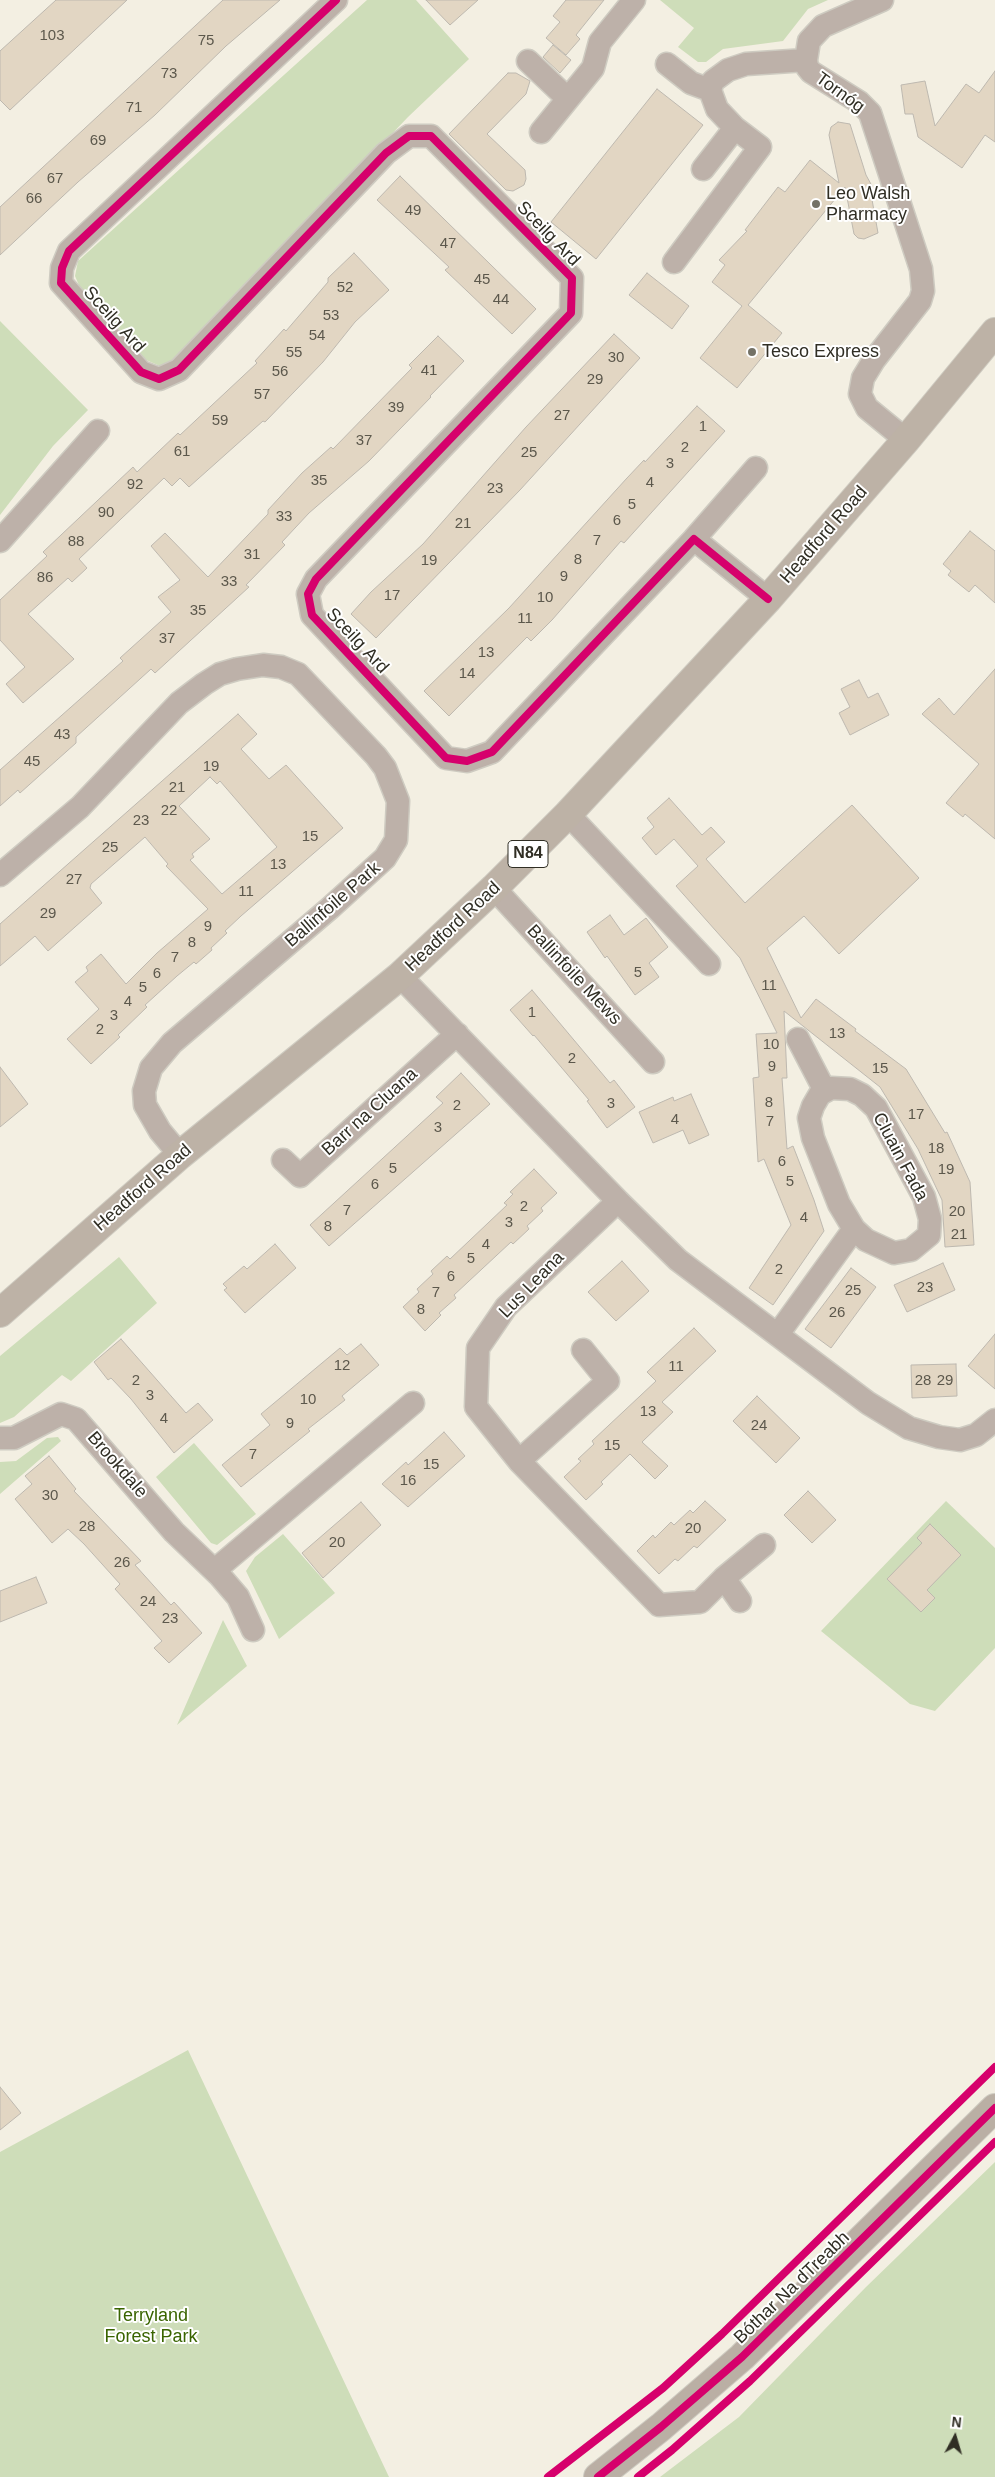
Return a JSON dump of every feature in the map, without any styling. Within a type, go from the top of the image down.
[{"type":"highway","name":"Bóthar Na dTreabh","points":[[598,2477],[661,2427],[742,2357],[995,2108]]},
{"type":"main road","name":"Headford Road","points":[[0,1313],[180,1155],[400,976],[494,888],[568,814],[768,599],[906,440],[995,332]]},
{"type":"street","points":[[541,132],[593,68],[600,42],[634,0]]},
{"type":"street","name":"Tornóg","points":[[882,0],[823,26],[809,41],[806,60],[807,67],[811,72],[859,102],[870,113],[921,269],[924,290],[920,301],[874,360],[863,378],[860,394],[867,408],[906,440]]},
{"type":"street","name":"Sceilg Ard","points":[[323,4],[69,251],[62,268],[61,283],[141,372],[159,379],[179,370],[386,153],[409,136],[431,136],[572,278],[571,313],[316,580],[308,594],[312,615],[446,758],[467,761],[492,752],[694,538],[756,468]]},
{"type":"street","name":"Tornóg","points":[[710,90],[713,81],[719,75],[737,66],[755,62],[806,60]]},
{"type":"street","points":[[528,61],[568,99]]},
{"type":"street","points":[[667,64],[691,83],[710,90],[717,109],[735,128],[760,147],[674,262]]},
{"type":"street","points":[[703,170],[735,128]]},
{"type":"street","points":[[0,542],[98,431]]},
{"type":"street","points":[[694,538],[768,599]]},
{"type":"street","name":"Ballinfoile Park","points":[[0,875],[80,807],[179,703],[220,674],[237,669],[263,665],[281,667],[298,674],[376,756],[384,768],[398,801],[396,840],[386,858],[172,1043],[151,1068],[144,1092],[145,1105],[160,1131],[180,1155]]},
{"type":"street","points":[[568,814],[709,964]]},
{"type":"street","name":"Ballinfoile Mews","points":[[494,888],[654,1062]]},
{"type":"street","points":[[400,976],[618,1201],[678,1260],[868,1403],[909,1428],[960,1440],[976,1435],[995,1420]]},
{"type":"street","name":"Barr na Cluana","points":[[283,1160],[300,1176],[457,1034]]},
{"type":"street","points":[[798,1039],[825,1092]]},
{"type":"street","name":"Cluain Fada","points":[[831,1088],[850,1089],[862,1095],[876,1108],[924,1198],[930,1219],[929,1235],[911,1250],[894,1253],[866,1240],[854,1229],[839,1204],[814,1138],[810,1118],[813,1106],[820,1094],[831,1088]]},
{"type":"street","name":"Lus Leana","points":[[618,1201],[506,1307],[478,1348],[476,1407],[519,1461],[659,1605],[700,1602],[724,1578],[764,1545]]},
{"type":"street","points":[[778,1334],[854,1229]]},
{"type":"street","points":[[519,1461],[608,1381],[583,1350]]},
{"type":"street","points":[[215,1570],[413,1403]]},
{"type":"street","name":"Brookdale","points":[[0,1438],[14,1438],[62,1414],[76,1419],[174,1532],[215,1570],[238,1597],[254,1630]]},
{"type":"street","points":[[724,1578],[740,1601]]},
{"type":"green space","points":[[367,0],[416,0],[469,59],[408,117],[175,361],[160,366],[146,360],[81,290],[75,276],[78,261]]},
{"type":"green space","points":[[660,0],[828,0],[808,9],[783,41],[723,49],[706,62],[698,62],[678,47],[694,28]]},
{"type":"green space","points":[[0,321],[88,410],[53,446],[0,515]]},
{"type":"green space","points":[[119,1257],[157,1303],[71,1381],[62,1375],[14,1417],[0,1423],[0,1356]]},
{"type":"green space","points":[[58,1437],[61,1441],[0,1494],[0,1462],[16,1461],[47,1438]]},
{"type":"green space","points":[[194,1443],[256,1514],[217,1545],[211,1543],[156,1477]]},
{"type":"green space","points":[[946,1501],[995,1548],[995,1648],[935,1711],[910,1704],[821,1631]]},
{"type":"green space","points":[[283,1534],[335,1593],[279,1639],[246,1571],[255,1557]]},
{"type":"green space","points":[[223,1620],[247,1666],[177,1725]]},
{"type":"green space","name":"Terryland Forest Park","points":[[188,2050],[389,2477],[0,2477],[0,2152]]},
{"type":"green space","points":[[995,2162],[995,2477],[660,2477],[739,2417],[866,2287]]},
{"type":"building","points":[[56,0],[127,0],[10,110],[0,100],[0,51]]},
{"type":"building","points":[[223,0],[280,0],[226,46],[155,115],[78,182],[0,255],[0,207]]},
{"type":"building","points":[[426,0],[478,0],[450,25]]},
{"type":"building","points":[[566,0],[604,0],[576,35],[580,39],[566,55],[546,38],[560,22],[553,16]]},
{"type":"building","points":[[553,45],[571,60],[560,73],[543,57]]},
{"type":"building","points":[[995,71],[995,142],[985,135],[962,168],[918,137],[913,114],[905,114],[901,85],[925,81],[935,126],[966,84],[979,93]]},
{"type":"building","points":[[508,73],[516,73],[530,81],[526,94],[487,134],[525,170],[526,179],[524,185],[513,191],[506,190],[449,134]]},
{"type":"building","points":[[657,89],[703,125],[596,259],[551,222]]},
{"type":"building","points":[[838,122],[850,124],[866,175],[872,186],[871,194],[878,233],[864,239],[858,238],[854,234],[845,187],[748,305],[782,333],[737,388],[700,358],[742,306],[712,282],[725,265],[719,260],[747,231],[745,230],[778,187],[785,192],[810,160],[839,183],[829,135],[831,127]]},
{"type":"building","points":[[400,176],[536,309],[512,334],[445,270],[449,267],[377,200]]},
{"type":"building","points":[[354,253],[389,290],[355,322],[323,362],[265,422],[263,421],[189,487],[180,478],[172,486],[164,478],[79,559],[87,568],[72,582],[68,578],[28,614],[74,659],[23,703],[6,684],[25,667],[0,640],[0,600],[47,556],[43,552],[133,467],[137,472],[178,433],[180,435],[257,363],[255,361],[284,329],[286,331],[328,282],[328,278]]},
{"type":"building","points":[[647,273],[689,306],[672,329],[629,295]]},
{"type":"building","points":[[614,334],[640,358],[520,490],[376,638],[351,614],[371,592],[423,544],[526,427]]},
{"type":"building","points":[[438,336],[464,361],[431,397],[369,461],[309,513],[282,542],[285,545],[246,585],[249,587],[155,673],[151,669],[76,737],[76,743],[20,793],[18,790],[0,806],[0,770],[123,661],[120,658],[171,612],[158,597],[180,580],[151,546],[165,533],[208,577],[268,514],[268,510],[302,473],[331,447],[333,449],[412,368],[409,365]]},
{"type":"building","points":[[697,406],[725,431],[624,543],[621,541],[552,620],[531,641],[527,637],[449,716],[424,691],[509,608],[627,478],[644,460],[645,462]]},
{"type":"building","points":[[970,531],[995,551],[995,603],[975,585],[969,592],[948,575],[951,571],[943,564]]},
{"type":"building","points":[[995,669],[995,839],[965,814],[963,817],[946,803],[979,764],[922,714],[939,698],[954,715]]},
{"type":"building","points":[[859,680],[868,698],[878,693],[889,715],[850,735],[839,713],[850,707],[841,689]]},
{"type":"building","points":[[238,714],[257,734],[241,749],[269,779],[286,765],[343,828],[241,916],[225,931],[227,933],[211,948],[212,950],[196,964],[194,962],[145,1005],[147,1007],[118,1035],[120,1037],[91,1064],[67,1039],[99,1009],[75,982],[88,971],[86,967],[101,954],[126,984],[157,953],[208,909],[166,866],[168,864],[145,837],[91,884],[90,888],[102,903],[48,951],[35,936],[0,966],[0,924]],"holes":[[[210,777],[217,784],[220,781],[277,847],[222,894],[190,860],[194,857],[192,854],[210,839],[179,806]]]},
{"type":"building","points":[[669,798],[702,835],[711,827],[725,842],[706,859],[745,903],[852,805],[919,878],[839,954],[804,916],[767,948],[801,1018],[816,999],[906,1069],[945,1133],[947,1132],[970,1182],[974,1245],[945,1247],[942,1200],[918,1149],[880,1087],[784,1011],[787,1078],[782,1078],[787,1149],[793,1146],[824,1231],[773,1305],[749,1288],[791,1225],[764,1159],[758,1162],[753,1078],[759,1077],[756,1034],[777,1033],[740,958],[676,886],[698,866],[674,839],[656,855],[642,838],[654,827],[647,818]]},
{"type":"building","points":[[610,915],[624,935],[646,918],[668,947],[649,963],[659,977],[635,995],[587,932]]},
{"type":"building","points":[[532,990],[610,1083],[614,1080],[635,1107],[607,1128],[587,1101],[589,1100],[534,1035],[510,1010]]},
{"type":"building","points":[[0,1067],[28,1104],[0,1127]]},
{"type":"building","points":[[461,1073],[490,1104],[329,1246],[310,1225],[443,1103],[436,1097]]},
{"type":"building","points":[[691,1094],[709,1135],[689,1144],[683,1130],[653,1143],[639,1112],[673,1097],[674,1101]]},
{"type":"building","points":[[534,1169],[557,1193],[541,1208],[543,1211],[527,1226],[529,1229],[513,1244],[511,1242],[454,1295],[456,1298],[439,1313],[441,1315],[425,1331],[403,1307],[419,1292],[417,1289],[433,1274],[431,1271],[447,1256],[450,1259],[507,1205],[504,1203],[513,1194],[510,1192]]},
{"type":"building","points":[[275,1244],[296,1268],[245,1313],[224,1290],[227,1288],[223,1284],[244,1266],[247,1269]]},
{"type":"building","points":[[622,1261],[649,1291],[616,1321],[588,1292]]},
{"type":"building","points":[[943,1263],[955,1290],[907,1312],[894,1285]]},
{"type":"building","points":[[851,1268],[876,1287],[831,1348],[805,1329]]},
{"type":"building","points":[[694,1328],[716,1351],[662,1402],[673,1412],[642,1442],[668,1466],[655,1479],[630,1454],[601,1482],[603,1484],[586,1500],[564,1477],[581,1461],[578,1459],[594,1444],[592,1441],[656,1381],[647,1372]]},
{"type":"building","points":[[995,1334],[995,1389],[968,1366]]},
{"type":"building","points":[[121,1339],[186,1413],[198,1403],[213,1420],[174,1453],[131,1399],[111,1378],[108,1380],[94,1362]]},
{"type":"building","points":[[361,1344],[379,1365],[342,1396],[345,1400],[308,1429],[310,1431],[241,1487],[222,1465],[270,1425],[261,1414],[340,1348],[347,1355]]},
{"type":"building","points":[[956,1364],[957,1396],[912,1398],[911,1365]]},
{"type":"building","points":[[757,1396],[800,1438],[776,1463],[733,1421]]},
{"type":"building","points":[[444,1432],[465,1456],[408,1507],[382,1484],[406,1462],[408,1465]]},
{"type":"building","points":[[49,1456],[76,1489],[74,1491],[141,1561],[135,1565],[171,1605],[174,1602],[202,1633],[169,1663],[154,1648],[162,1641],[115,1589],[120,1584],[84,1544],[68,1529],[52,1543],[15,1499],[32,1484],[25,1476]]},
{"type":"building","points":[[808,1491],[836,1520],[812,1543],[784,1515]]},
{"type":"building","points":[[705,1501],[726,1520],[697,1548],[694,1546],[678,1561],[675,1559],[659,1574],[637,1551],[653,1535],[655,1538],[671,1522],[674,1525],[690,1510],[693,1513]]},
{"type":"building","points":[[361,1502],[381,1525],[323,1578],[302,1553]]},
{"type":"building","points":[[930,1524],[961,1555],[927,1590],[935,1598],[921,1612],[887,1579],[922,1543],[917,1538]]},
{"type":"building","points":[[36,1577],[47,1603],[0,1622],[0,1591]]},
{"type":"building","points":[[0,2087],[21,2113],[0,2130]]},
{"type":"cycle path","points":[[336,0],[69,251],[62,268],[61,283],[141,372],[159,379],[179,370],[386,153],[409,136],[431,136],[572,278],[571,313],[316,579],[308,594],[312,615],[446,758],[467,761],[492,752],[694,539],[768,599]]},
{"type":"cycle path","points":[[548,2477],[663,2388],[722,2334],[995,2067]]},
{"type":"cycle path","points":[[598,2477],[661,2427],[742,2357],[995,2108]]},
{"type":"cycle path","points":[[638,2477],[672,2450],[750,2381],[995,2142]]},
{"type":"place","name":"Leo Walsh Pharmacy","points":[[816,204]]},
{"type":"place","name":"Tesco Express","points":[[752,352]]}]
